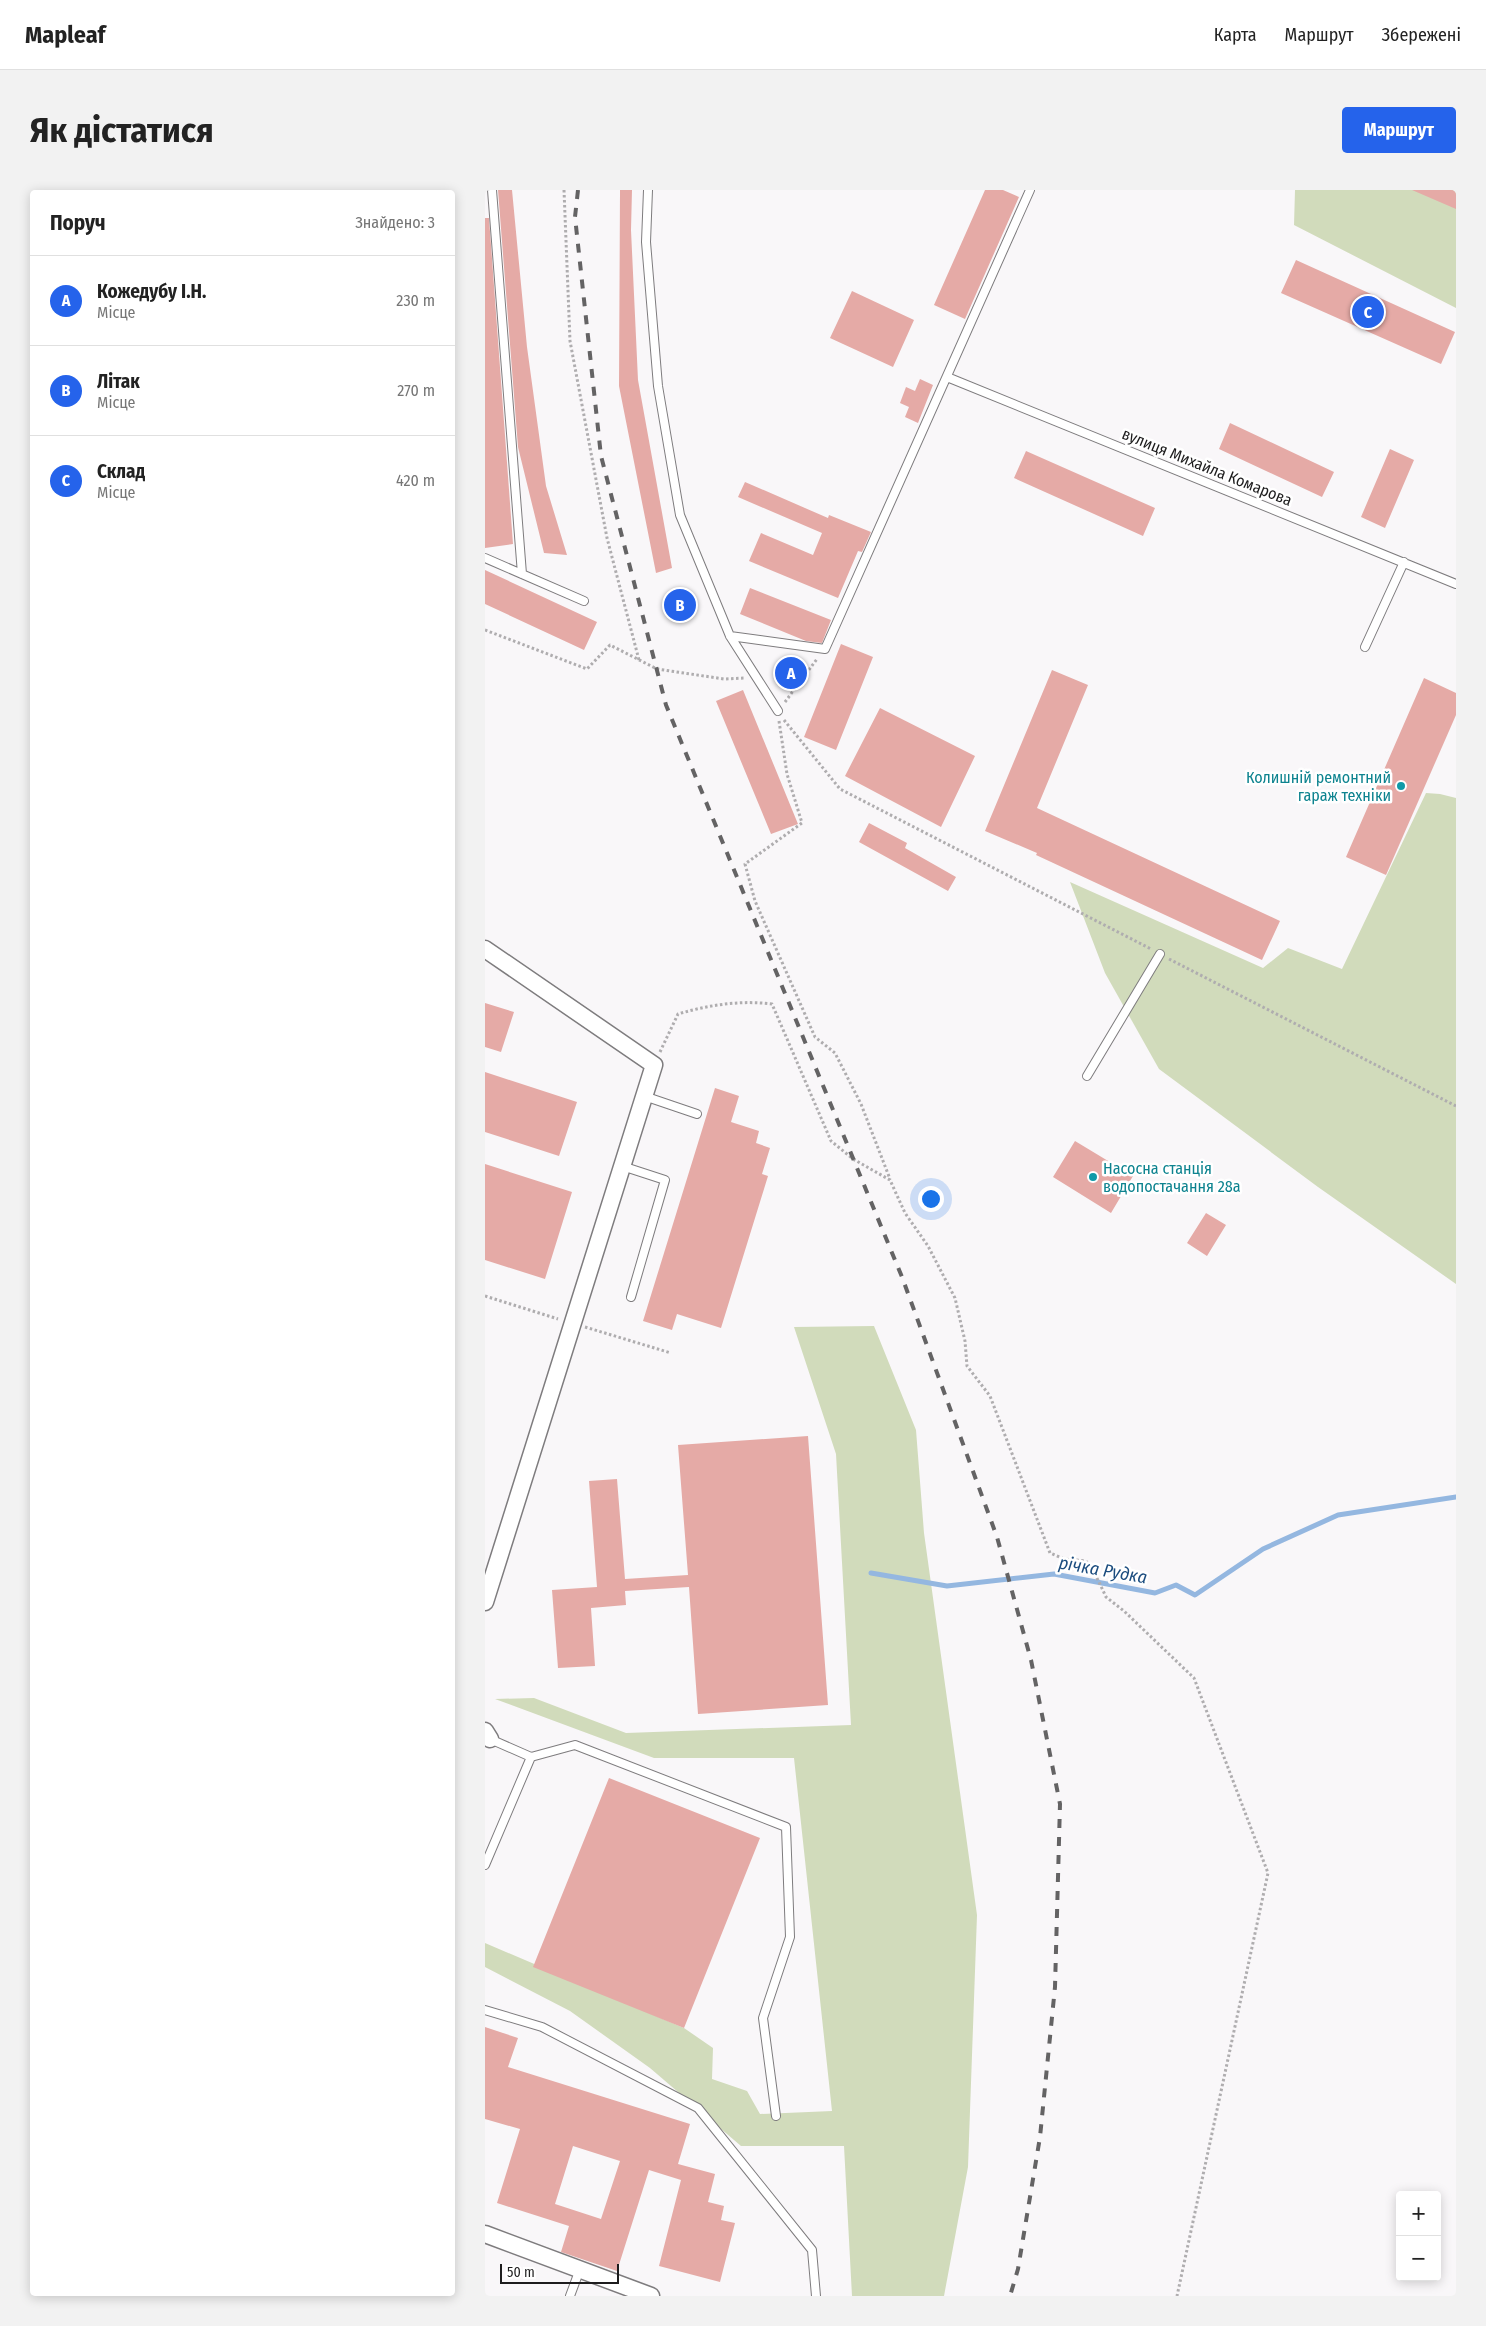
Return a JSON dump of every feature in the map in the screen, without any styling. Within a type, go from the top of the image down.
[{"type":"street","points":[[485,949],[653,1065],[485,1602]]},
{"type":"street","points":[[485,2234],[651,2296]]},
{"type":"lane","points":[[492,190],[523,574]]},
{"type":"lane","points":[[649,190],[646,242],[658,386],[681,515],[730,636],[777,711]]},
{"type":"lane","points":[[730,636],[825,648],[1030,190]]},
{"type":"lane","name":"вулиця Михайла Комарова","points":[[947,376],[1456,584]]},
{"type":"lane","points":[[485,558],[584,601]]},
{"type":"lane","points":[[1365,647],[1404,562]]},
{"type":"lane","points":[[1087,1076],[1160,954]]},
{"type":"lane","points":[[644,1096],[697,1114]]},
{"type":"lane","points":[[622,1166],[665,1180],[631,1297]]},
{"type":"lane","points":[[488,1735],[531,1757],[575,1745],[786,1828],[790,1937],[763,2018],[776,2116]]},
{"type":"lane","points":[[485,1865],[531,1757]]},
{"type":"lane","points":[[485,2010],[542,2026],[698,2108],[812,2250],[816,2296]]},
{"type":"lane","points":[[570,2296],[580,2269]]},
{"type":"path","points":[[564,190],[571,341],[607,538],[639,660]]},
{"type":"path","points":[[485,630],[587,669],[610,645],[657,669],[724,679],[756,677]]},
{"type":"path","points":[[825,648],[777,711],[787,774],[802,823],[745,864],[755,901],[815,1037],[835,1053],[861,1104],[890,1180],[905,1213],[928,1246],[955,1298],[965,1342],[967,1366],[990,1396],[1050,1553],[1064,1559],[1086,1561],[1107,1597],[1194,1678],[1268,1873],[1177,2296]]},
{"type":"path","points":[[777,711],[839,789],[1456,1106]]},
{"type":"path","points":[[653,1065],[679,1014],[697,1008],[752,1002],[772,1004],[831,1142],[853,1159],[890,1180]]},
{"type":"green space","points":[[1295,190],[1456,190],[1456,308],[1294,225]]},
{"type":"green space","points":[[1426,793],[1456,798],[1456,1284],[1318,1187],[1159,1069],[1105,973],[1070,882],[1263,968],[1288,948],[1342,969]]},
{"type":"green space","points":[[874,1326],[916,1430],[924,1533],[977,1915],[968,2167],[944,2296],[852,2296],[844,2146],[741,2146],[650,2068],[570,2011],[485,1967],[485,1943],[684,2028],[713,2048],[712,2079],[747,2091],[760,2114],[832,2111],[794,1758],[654,1758],[495,1699],[534,1698],[626,1733],[851,1725],[836,1454],[794,1327]]},
{"type":"building","points":[[498,190],[512,190],[527,347],[546,486],[567,555],[544,553],[518,447]]},
{"type":"building","points":[[620,190],[632,190],[631,230],[638,380],[672,568],[656,573],[619,386]]},
{"type":"building","points":[[985,190],[1003,190],[1019,197],[965,319],[934,305]]},
{"type":"building","points":[[1412,190],[1456,190],[1456,209]]},
{"type":"building","points":[[485,218],[489,218],[513,544],[485,548]]},
{"type":"building","points":[[1296,260],[1455,332],[1441,364],[1281,293]]},
{"type":"building","points":[[852,291],[914,320],[893,367],[830,338]]},
{"type":"building","points":[[920,379],[933,385],[918,423],[905,417],[909,407],[900,403],[906,387],[915,391]]},
{"type":"building","points":[[1230,423],[1334,472],[1322,497],[1219,449]]},
{"type":"building","points":[[1390,449],[1414,460],[1385,528],[1361,517]]},
{"type":"building","points":[[1026,451],[1155,508],[1143,536],[1014,478]]},
{"type":"building","points":[[745,482],[828,518],[829,515],[871,532],[862,552],[858,551],[838,598],[749,561],[761,533],[813,555],[822,533],[738,497]]},
{"type":"building","points":[[485,570],[597,622],[584,650],[485,604]]},
{"type":"building","points":[[750,588],[831,620],[822,643],[806,641],[740,614]]},
{"type":"building","points":[[841,644],[873,657],[836,750],[804,737]]},
{"type":"building","points":[[1052,670],[1088,685],[1037,808],[1280,921],[1262,960],[1036,855],[1037,853],[985,831]]},
{"type":"building","name":"Колишній ремонтний гараж техніки","points":[[1424,678],[1456,693],[1456,715],[1386,875],[1346,857]]},
{"type":"building","points":[[743,690],[798,824],[771,834],[716,701]]},
{"type":"building","points":[[880,708],[975,756],[941,827],[845,776]]},
{"type":"building","points":[[869,823],[907,843],[905,848],[956,877],[948,891],[859,842]]},
{"type":"building","points":[[485,1003],[514,1012],[501,1052],[485,1047]]},
{"type":"building","points":[[485,1072],[577,1102],[559,1156],[485,1132]]},
{"type":"building","points":[[715,1088],[739,1096],[731,1122],[759,1131],[756,1143],[770,1148],[762,1174],[768,1176],[721,1328],[677,1314],[672,1330],[643,1321]]},
{"type":"building","name":"Насосна станція водопостачання 28а","points":[[1075,1141],[1133,1176],[1111,1213],[1053,1177]]},
{"type":"building","points":[[485,1164],[572,1192],[545,1279],[485,1260]]},
{"type":"building","points":[[1206,1213],[1226,1225],[1207,1256],[1187,1243]]},
{"type":"building","points":[[808,1436],[828,1705],[698,1714],[689,1587],[625,1591],[626,1605],[591,1608],[595,1666],[558,1668],[552,1590],[597,1587],[589,1481],[617,1479],[625,1579],[688,1575],[678,1445]]},
{"type":"building","points":[[609,1778],[760,1838],[684,2028],[533,1967]]},
{"type":"building","points":[[485,2027],[518,2038],[508,2067],[690,2124],[678,2164],[715,2174],[708,2202],[724,2206],[721,2220],[735,2223],[720,2282],[659,2266],[681,2180],[649,2170],[617,2271],[561,2252],[569,2226],[497,2203],[520,2129],[485,2119]],"holes":[[[573,2146],[620,2161],[601,2219],[555,2204]]]},
{"type":"waterway","name":"річка Рудка","points":[[871,1573],[947,1586],[1054,1574],[1155,1593],[1176,1585],[1195,1595],[1263,1549],[1338,1515],[1456,1497]]},
{"type":"railway","points":[[578,190],[575,217],[601,456],[666,705],[902,1277],[997,1537],[1031,1660],[1060,1804],[1055,1987],[1040,2137],[1018,2269],[1010,2296]]},
{"type":"place","name":"Склад","points":[[1368,312]]},
{"type":"place","name":"Літак","points":[[680,605]]},
{"type":"place","name":"Кожедубу І.Н.","points":[[791,673]]},
{"type":"place","name":"Колишній ремонтний гараж техніки","points":[[1401,786]]},
{"type":"place","name":"Насосна станція водопостачання 28а","points":[[1093,1177]]}]
